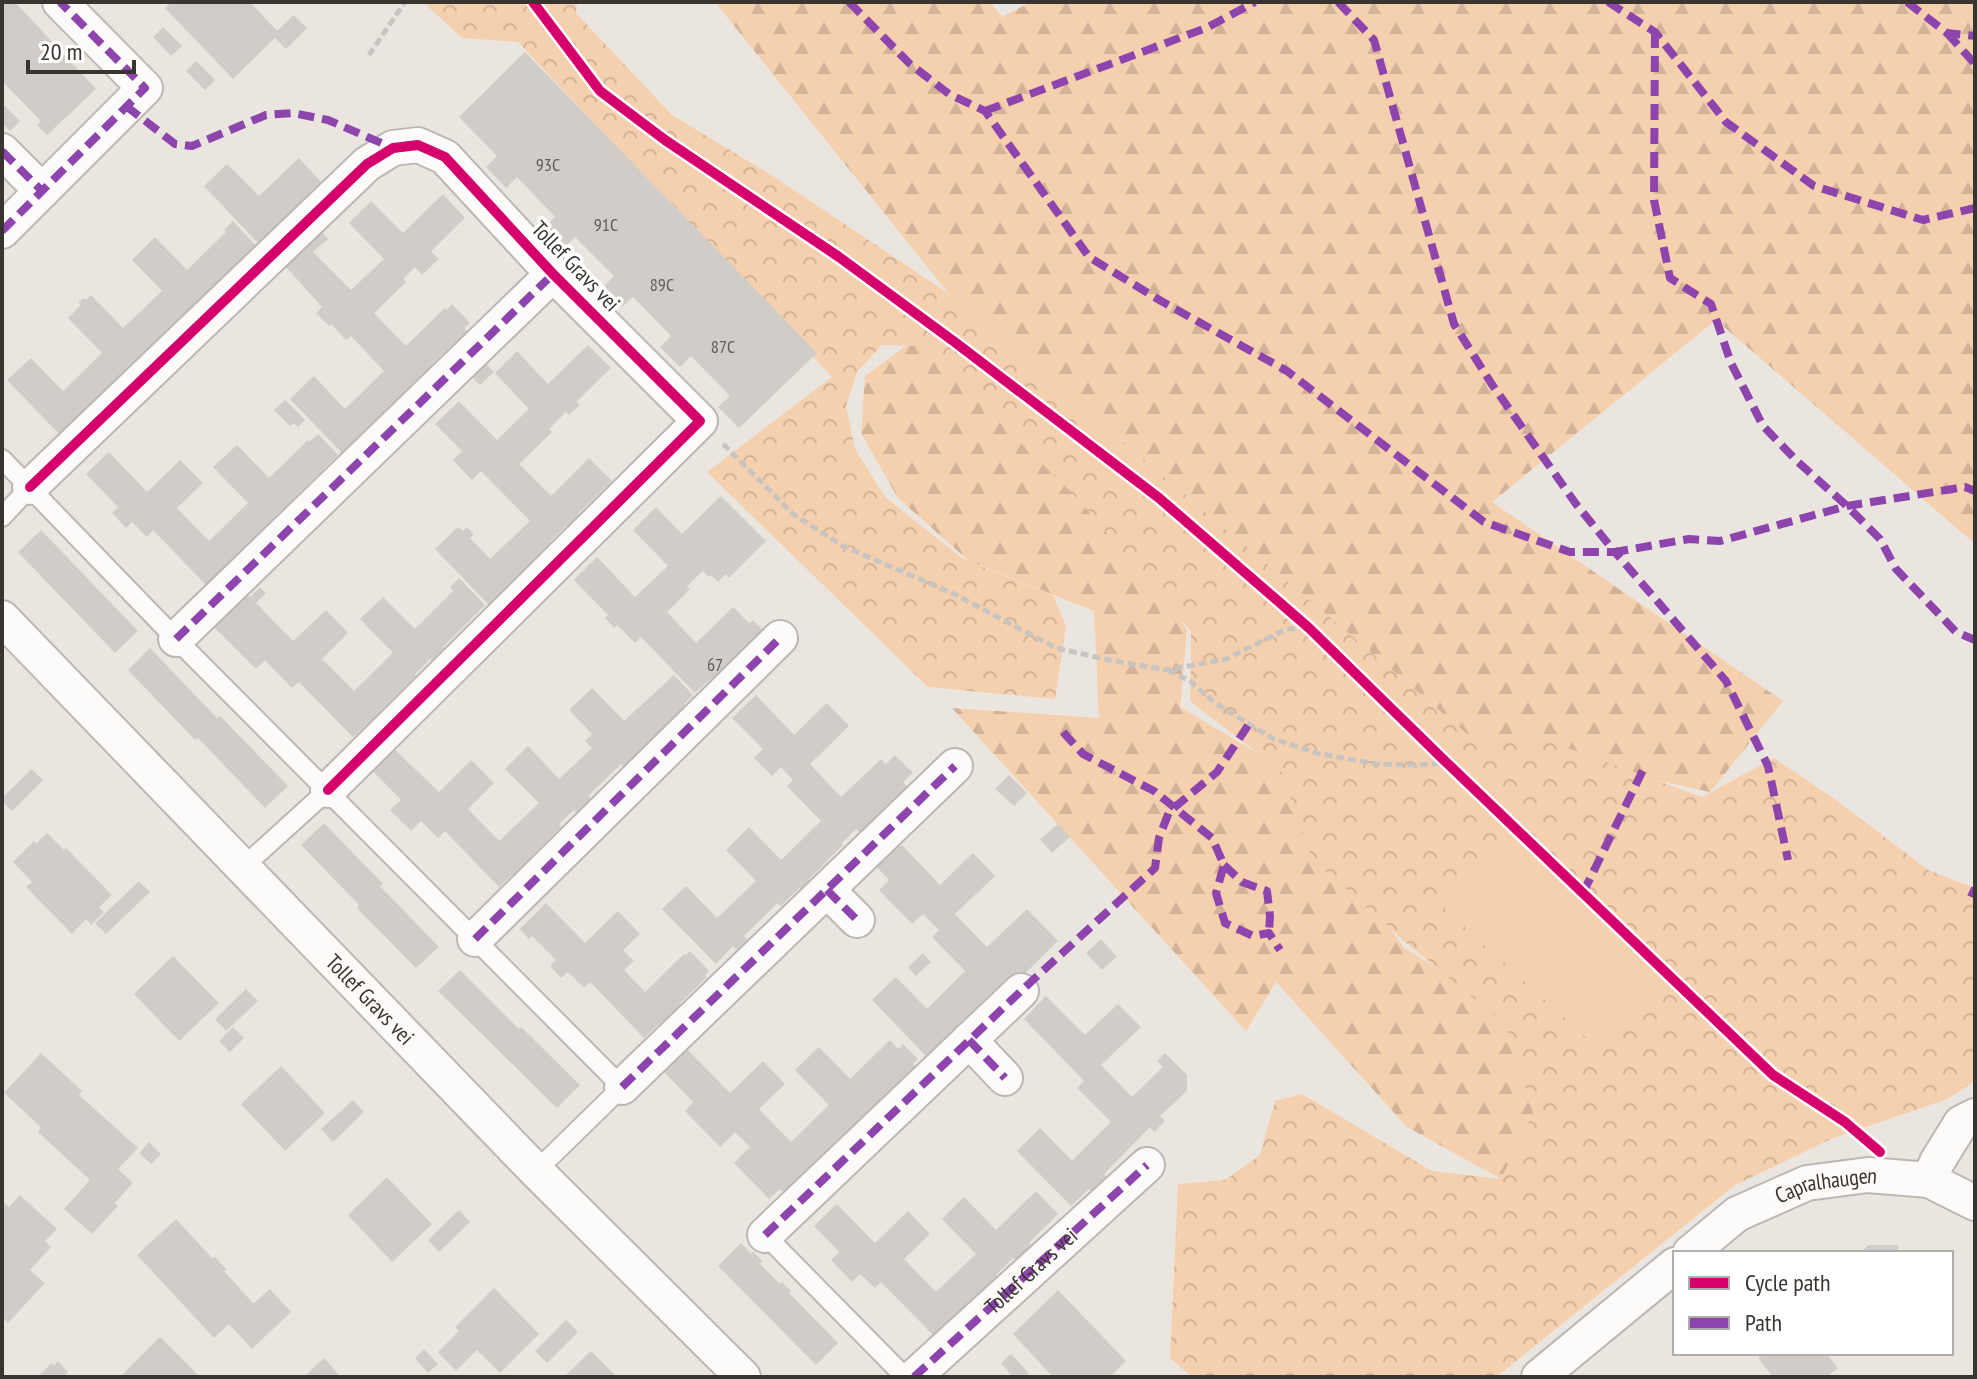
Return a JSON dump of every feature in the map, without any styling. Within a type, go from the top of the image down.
[{"type":"street","points":[[2,231],[145,88],[60,2]]},
{"type":"street","name":"Tollef Gravs vei","points":[[30,487],[367,164],[393,148],[418,145],[445,157],[553,274],[700,421]]},
{"type":"street","points":[[2,151],[42,191]]},
{"type":"street","name":"Tollef Gravs vei","points":[[176,639],[553,274]]},
{"type":"street","points":[[328,790],[700,421]]},
{"type":"street","name":"Tollef Gravs vei","points":[[2,618],[536,1171],[743,1377]]},
{"type":"street","points":[[475,939],[780,638]]},
{"type":"street","points":[[622,1087],[955,766]]},
{"type":"street","points":[[827,890],[857,920]]},
{"type":"street","points":[[765,1235],[1021,991]]},
{"type":"street","points":[[969,1040],[1005,1078]]},
{"type":"street","points":[[1929,1180],[1961,1123],[1975,1116]]},
{"type":"street","name":"Tollef Gravs vei","points":[[914,1377],[1147,1165]]},
{"type":"street","name":"Capralhaugen","points":[[1692,1251],[1737,1214],[1807,1183],[1868,1175],[1929,1180],[1975,1203]]},
{"type":"street","points":[[1539,1377],[1673,1267]]},
{"type":"lane","points":[[2,459],[176,639],[622,1087],[536,1171]]},
{"type":"lane","points":[[2,517],[30,487]]},
{"type":"lane","points":[[243,867],[328,790]]},
{"type":"lane","points":[[765,1235],[905,1377]]},
{"type":"path","points":[[369,55],[405,2]]},
{"type":"path","points":[[700,421],[793,514],[843,546],[954,594],[1056,648],[1167,670],[1190,681],[1215,703],[1272,738],[1316,753],[1376,764],[1447,763]]},
{"type":"path","points":[[1297,618],[1319,638]]},
{"type":"path","points":[[1167,670],[1226,659],[1286,629],[1309,628]]},
{"type":"path","points":[[1436,752],[1458,774]]},
{"type":"green space","points":[[423,2],[577,2],[576,13],[672,115],[776,178],[949,294],[1473,739],[1535,736],[1702,797],[1774,758],[1836,800],[1928,870],[1975,888],[1975,1081],[1947,1099],[1831,1139],[1735,1185],[1496,1377],[1192,1377],[1170,1358],[1178,1184],[1225,1180],[1260,1155],[1275,1101],[1302,1094],[1432,1171],[1501,1179],[1533,1113],[1506,1025],[1312,859],[1281,771],[1190,701],[1191,631],[1075,496],[922,346],[882,345],[857,372],[846,406],[855,449],[885,497],[963,559],[1053,595],[1066,626],[1055,699],[928,687],[707,472],[832,377],[518,42],[462,38]]},
{"type":"green space","points":[[715,2],[990,2],[1002,17],[1031,2],[1975,2],[1975,544],[1716,320],[1492,502],[1783,701],[1710,792],[1475,741],[949,294]]},
{"type":"green space","points":[[914,340],[1136,522],[1187,631],[1180,707],[1276,764],[1404,948],[1476,991],[1519,983],[1537,1118],[1501,1179],[1407,1127],[1276,982],[1246,1031],[952,708],[1099,718],[1094,611],[969,561],[898,498],[861,433],[865,376]]},
{"type":"green space","points":[[1508,838],[1667,982],[1603,1053],[1444,908]]},
{"type":"building","points":[[2,2],[15,2],[96,89],[47,135],[37,125],[41,121],[2,83]]},
{"type":"building","points":[[171,2],[250,2],[277,31],[294,15],[307,28],[286,49],[275,38],[233,79],[165,8]]},
{"type":"building","points":[[163,27],[182,46],[171,56],[153,37]]},
{"type":"building","points":[[525,52],[817,353],[739,428],[718,407],[730,396],[691,356],[680,367],[660,347],[671,336],[633,297],[622,307],[603,287],[614,276],[575,237],[564,248],[545,228],[555,217],[517,177],[506,188],[486,167],[497,156],[459,117]]},
{"type":"building","points":[[196,61],[215,80],[205,90],[186,71]]},
{"type":"building","points":[[2,103],[20,121],[10,131],[2,123]]},
{"type":"building","points":[[299,158],[321,182],[288,214],[294,221],[280,235],[273,228],[258,243],[204,186],[227,164],[259,196]]},
{"type":"building","points":[[443,194],[465,218],[431,251],[439,259],[422,275],[415,267],[403,279],[406,282],[374,313],[406,346],[452,304],[470,323],[464,328],[467,331],[433,363],[439,369],[426,382],[421,376],[405,392],[407,394],[344,455],[290,399],[314,376],[345,409],[384,371],[351,336],[346,340],[316,313],[322,307],[285,266],[321,231],[328,239],[313,252],[351,290],[384,259],[349,223],[371,201],[403,233]]},
{"type":"building","points":[[233,221],[255,245],[247,253],[249,255],[159,338],[166,345],[143,366],[137,360],[62,437],[7,380],[31,358],[63,391],[102,353],[68,318],[81,305],[78,302],[91,295],[123,328],[162,291],[132,260],[155,237],[187,270],[226,232],[224,230]]},
{"type":"building","points":[[588,345],[611,368],[576,402],[580,405],[569,415],[566,412],[549,429],[552,432],[519,464],[551,496],[589,458],[612,481],[578,514],[582,518],[571,529],[567,525],[550,542],[553,544],[490,606],[435,549],[458,527],[463,531],[467,527],[474,534],[470,538],[490,559],[530,521],[481,471],[472,480],[453,460],[462,451],[435,424],[459,401],[497,440],[529,409],[495,373],[517,351],[548,384]]},
{"type":"building","points":[[485,363],[494,372],[480,385],[471,376]]},
{"type":"building","points":[[285,400],[305,420],[298,427],[293,423],[290,426],[274,410]]},
{"type":"building","points":[[318,434],[338,455],[297,495],[304,503],[289,517],[282,509],[268,524],[270,526],[208,587],[153,530],[147,537],[132,522],[126,528],[112,513],[118,507],[86,474],[109,452],[147,492],[180,460],[203,483],[177,508],[209,541],[248,503],[213,467],[237,445],[269,478]]},
{"type":"building","points":[[721,496],[766,541],[729,578],[726,574],[718,582],[703,571],[667,612],[696,643],[733,607],[749,623],[753,620],[769,636],[718,685],[711,678],[695,693],[641,637],[635,643],[617,625],[614,628],[605,618],[608,615],[574,580],[597,557],[635,597],[668,566],[633,530],[656,507],[682,534]]},
{"type":"building","points":[[41,530],[138,631],[115,653],[18,552]]},
{"type":"building","points":[[459,578],[485,605],[443,647],[448,652],[435,664],[430,659],[381,710],[385,713],[353,737],[299,682],[292,688],[265,660],[256,669],[214,627],[247,595],[250,597],[260,587],[266,593],[256,603],[293,641],[326,610],[348,633],[322,659],[354,691],[393,653],[360,619],[383,597],[415,629],[453,591],[450,587]]},
{"type":"building","points":[[150,648],[288,786],[265,808],[128,670]]},
{"type":"building","points":[[674,675],[693,695],[653,738],[659,744],[644,757],[639,752],[624,767],[621,764],[588,796],[595,804],[581,818],[574,810],[533,855],[538,860],[518,879],[513,874],[499,887],[445,831],[438,838],[421,821],[411,831],[390,810],[401,800],[370,768],[392,747],[439,792],[471,760],[494,783],[468,809],[499,841],[539,803],[505,769],[528,746],[559,779],[592,748],[585,741],[592,734],[569,710],[592,688],[624,721]]},
{"type":"building","points":[[756,695],[794,735],[827,703],[849,726],[810,764],[841,797],[881,759],[886,764],[895,755],[913,773],[903,782],[912,791],[865,837],[856,829],[809,879],[812,882],[802,891],[799,888],[781,906],[778,903],[744,936],[747,940],[737,950],[733,946],[716,964],[662,909],[686,886],[717,918],[756,881],[726,850],[749,827],[781,860],[821,821],[787,786],[793,780],[781,767],[772,776],[754,758],[763,749],[732,718]]},
{"type":"building","points":[[32,769],[43,780],[12,811],[2,798]]},
{"type":"building","points":[[1009,775],[1027,793],[1014,806],[995,789]]},
{"type":"building","points":[[324,823],[439,947],[416,968],[301,845]]},
{"type":"building","points":[[1058,824],[1070,837],[1052,853],[1040,839]]},
{"type":"building","points":[[47,833],[112,895],[99,907],[104,912],[91,925],[86,919],[72,934],[26,887],[32,882],[13,862]]},
{"type":"building","points":[[893,840],[900,847],[902,845],[940,885],[973,853],[995,876],[955,914],[987,947],[1027,909],[1058,941],[1004,994],[998,987],[926,1056],[872,1000],[896,977],[927,1009],[965,971],[932,937],[939,930],[923,914],[912,924],[879,890],[889,880],[871,861]]},
{"type":"building","points":[[139,881],[150,892],[106,934],[95,923]]},
{"type":"building","points":[[546,903],[585,943],[618,911],[640,934],[623,950],[634,961],[624,970],[645,992],[690,951],[709,971],[705,975],[707,977],[680,1003],[685,1008],[665,1029],[660,1023],[644,1038],[590,982],[584,988],[568,972],[561,978],[550,966],[556,960],[532,936],[529,939],[520,929]]},
{"type":"building","points":[[1101,939],[1117,957],[1102,970],[1086,953]]},
{"type":"building","points":[[923,953],[931,962],[916,976],[908,967]]},
{"type":"building","points":[[173,956],[219,1003],[179,1041],[134,994]]},
{"type":"building","points":[[460,970],[580,1085],[557,1108],[438,991]]},
{"type":"building","points":[[246,989],[258,1001],[226,1031],[215,1019]]},
{"type":"building","points":[[1046,996],[1085,1035],[1118,1004],[1141,1027],[1101,1065],[1132,1097],[1163,1067],[1157,1061],[1165,1053],[1187,1075],[1187,1091],[1160,1116],[1165,1121],[1154,1132],[1150,1127],[1104,1174],[1108,1179],[1094,1193],[1089,1189],[1071,1206],[1017,1151],[1040,1128],[1072,1161],[1111,1122],[1077,1088],[1084,1081],[1024,1019]]},
{"type":"building","points":[[233,1027],[244,1038],[230,1052],[219,1041]]},
{"type":"building","points":[[890,1040],[898,1049],[903,1044],[918,1059],[913,1064],[919,1070],[855,1132],[851,1128],[820,1159],[824,1163],[809,1178],[804,1174],[784,1193],[780,1189],[769,1199],[734,1163],[750,1147],[735,1132],[720,1147],[685,1111],[693,1102],[663,1071],[686,1048],[730,1093],[763,1061],[785,1084],[759,1109],[791,1142],[829,1105],[795,1070],[819,1047],[850,1079]]},
{"type":"building","points":[[41,1053],[82,1091],[79,1095],[138,1148],[118,1169],[133,1183],[115,1203],[118,1206],[92,1234],[64,1209],[90,1180],[38,1132],[41,1127],[4,1093]]},
{"type":"building","points":[[281,1066],[325,1113],[285,1151],[241,1104]]},
{"type":"building","points":[[353,1100],[364,1112],[333,1142],[321,1129]]},
{"type":"building","points":[[149,1142],[161,1154],[151,1164],[139,1153]]},
{"type":"building","points":[[387,1177],[432,1224],[392,1262],[348,1215]]},
{"type":"building","points":[[1036,1191],[1058,1214],[1029,1243],[1034,1247],[1017,1263],[1013,1258],[996,1275],[998,1278],[936,1338],[881,1282],[875,1288],[860,1274],[852,1282],[831,1260],[839,1252],[814,1226],[837,1204],[875,1243],[908,1211],[930,1234],[904,1259],[936,1292],[976,1254],[942,1219],[964,1197],[996,1230]]},
{"type":"building","points":[[20,1195],[57,1229],[45,1241],[51,1247],[30,1270],[45,1283],[8,1323],[2,1317],[2,1201],[9,1207]]},
{"type":"building","points":[[459,1210],[470,1222],[439,1252],[428,1240]]},
{"type":"building","points":[[176,1219],[226,1269],[224,1271],[252,1302],[270,1289],[291,1312],[252,1349],[229,1324],[214,1338],[137,1255]]},
{"type":"building","points":[[741,1243],[751,1254],[753,1251],[762,1261],[760,1264],[791,1291],[789,1293],[838,1343],[816,1365],[718,1266]]},
{"type":"building","points":[[1869,1245],[1898,1245],[1898,1251],[1862,1251]]},
{"type":"building","points":[[494,1288],[539,1334],[500,1373],[477,1350],[456,1371],[438,1352],[459,1331],[455,1327]]},
{"type":"building","points":[[1058,1290],[1126,1361],[1110,1377],[1053,1377],[1013,1334]]},
{"type":"building","points":[[566,1320],[578,1332],[547,1363],[535,1351]]},
{"type":"building","points":[[160,1337],[198,1375],[196,1377],[120,1377]]},
{"type":"building","points":[[424,1349],[438,1364],[428,1373],[415,1358]]},
{"type":"building","points":[[591,1351],[617,1377],[564,1377]]},
{"type":"building","points":[[1011,1354],[1029,1373],[1025,1377],[1013,1377],[1001,1363]]},
{"type":"building","points":[[1762,1355],[1828,1355],[1838,1368],[1826,1377],[1773,1377],[1758,1358]]},
{"type":"building","points":[[324,1358],[341,1377],[304,1377]]},
{"type":"building","points":[[58,1361],[68,1372],[63,1377],[37,1377],[52,1363],[54,1366]]},
{"type":"marked path","points":[[2,231],[145,88],[60,2]]},
{"type":"marked path","points":[[849,2],[910,64],[949,94],[985,111],[1089,257],[1287,371],[1484,522],[1570,552],[1615,552],[1726,681],[1768,766],[1788,860]]},
{"type":"marked path","points":[[985,111],[1206,28],[1255,2]]},
{"type":"marked path","points":[[1338,2],[1374,40],[1454,324],[1491,383],[1576,504],[1615,552],[1689,539],[1720,541],[1847,506],[1965,487],[1975,491]]},
{"type":"marked path","points":[[1608,2],[1655,32],[1726,122],[1814,186],[1923,220],[1975,208]]},
{"type":"marked path","points":[[1907,2],[1947,33],[1975,36]]},
{"type":"marked path","points":[[1655,32],[1654,200],[1670,278],[1711,304],[1731,363],[1763,426],[1880,539],[1896,569],[1956,632],[1975,640]]},
{"type":"marked path","points":[[1947,33],[1975,64]]},
{"type":"marked path","points":[[126,106],[175,144],[192,146],[266,115],[293,113],[328,120],[393,148]]},
{"type":"marked path","points":[[2,151],[42,191]]},
{"type":"marked path","points":[[176,639],[553,274]]},
{"type":"marked path","points":[[475,939],[780,638]]},
{"type":"marked path","points":[[765,1235],[1155,868],[1159,838],[1169,812],[1217,772],[1249,724]]},
{"type":"marked path","points":[[1063,732],[1083,754],[1154,791],[1212,838],[1224,865],[1216,893],[1225,923],[1253,936],[1269,933],[1280,950]]},
{"type":"marked path","points":[[622,1087],[955,766]]},
{"type":"marked path","points":[[1583,893],[1643,770]]},
{"type":"marked path","points":[[1224,865],[1242,882],[1267,891],[1269,933]]},
{"type":"marked path","points":[[1971,897],[1975,888]]},
{"type":"marked path","points":[[827,890],[857,920]]},
{"type":"marked path","points":[[969,1040],[1005,1078]]},
{"type":"marked path","points":[[914,1377],[1147,1165]]},
{"type":"cycle path","points":[[533,2],[600,91],[665,140],[839,257],[1159,498],[1309,628],[1773,1075],[1845,1122],[1880,1152]]},
{"type":"cycle path","points":[[30,487],[367,164],[393,148],[418,145],[445,157],[553,274],[700,421],[328,790]]}]
